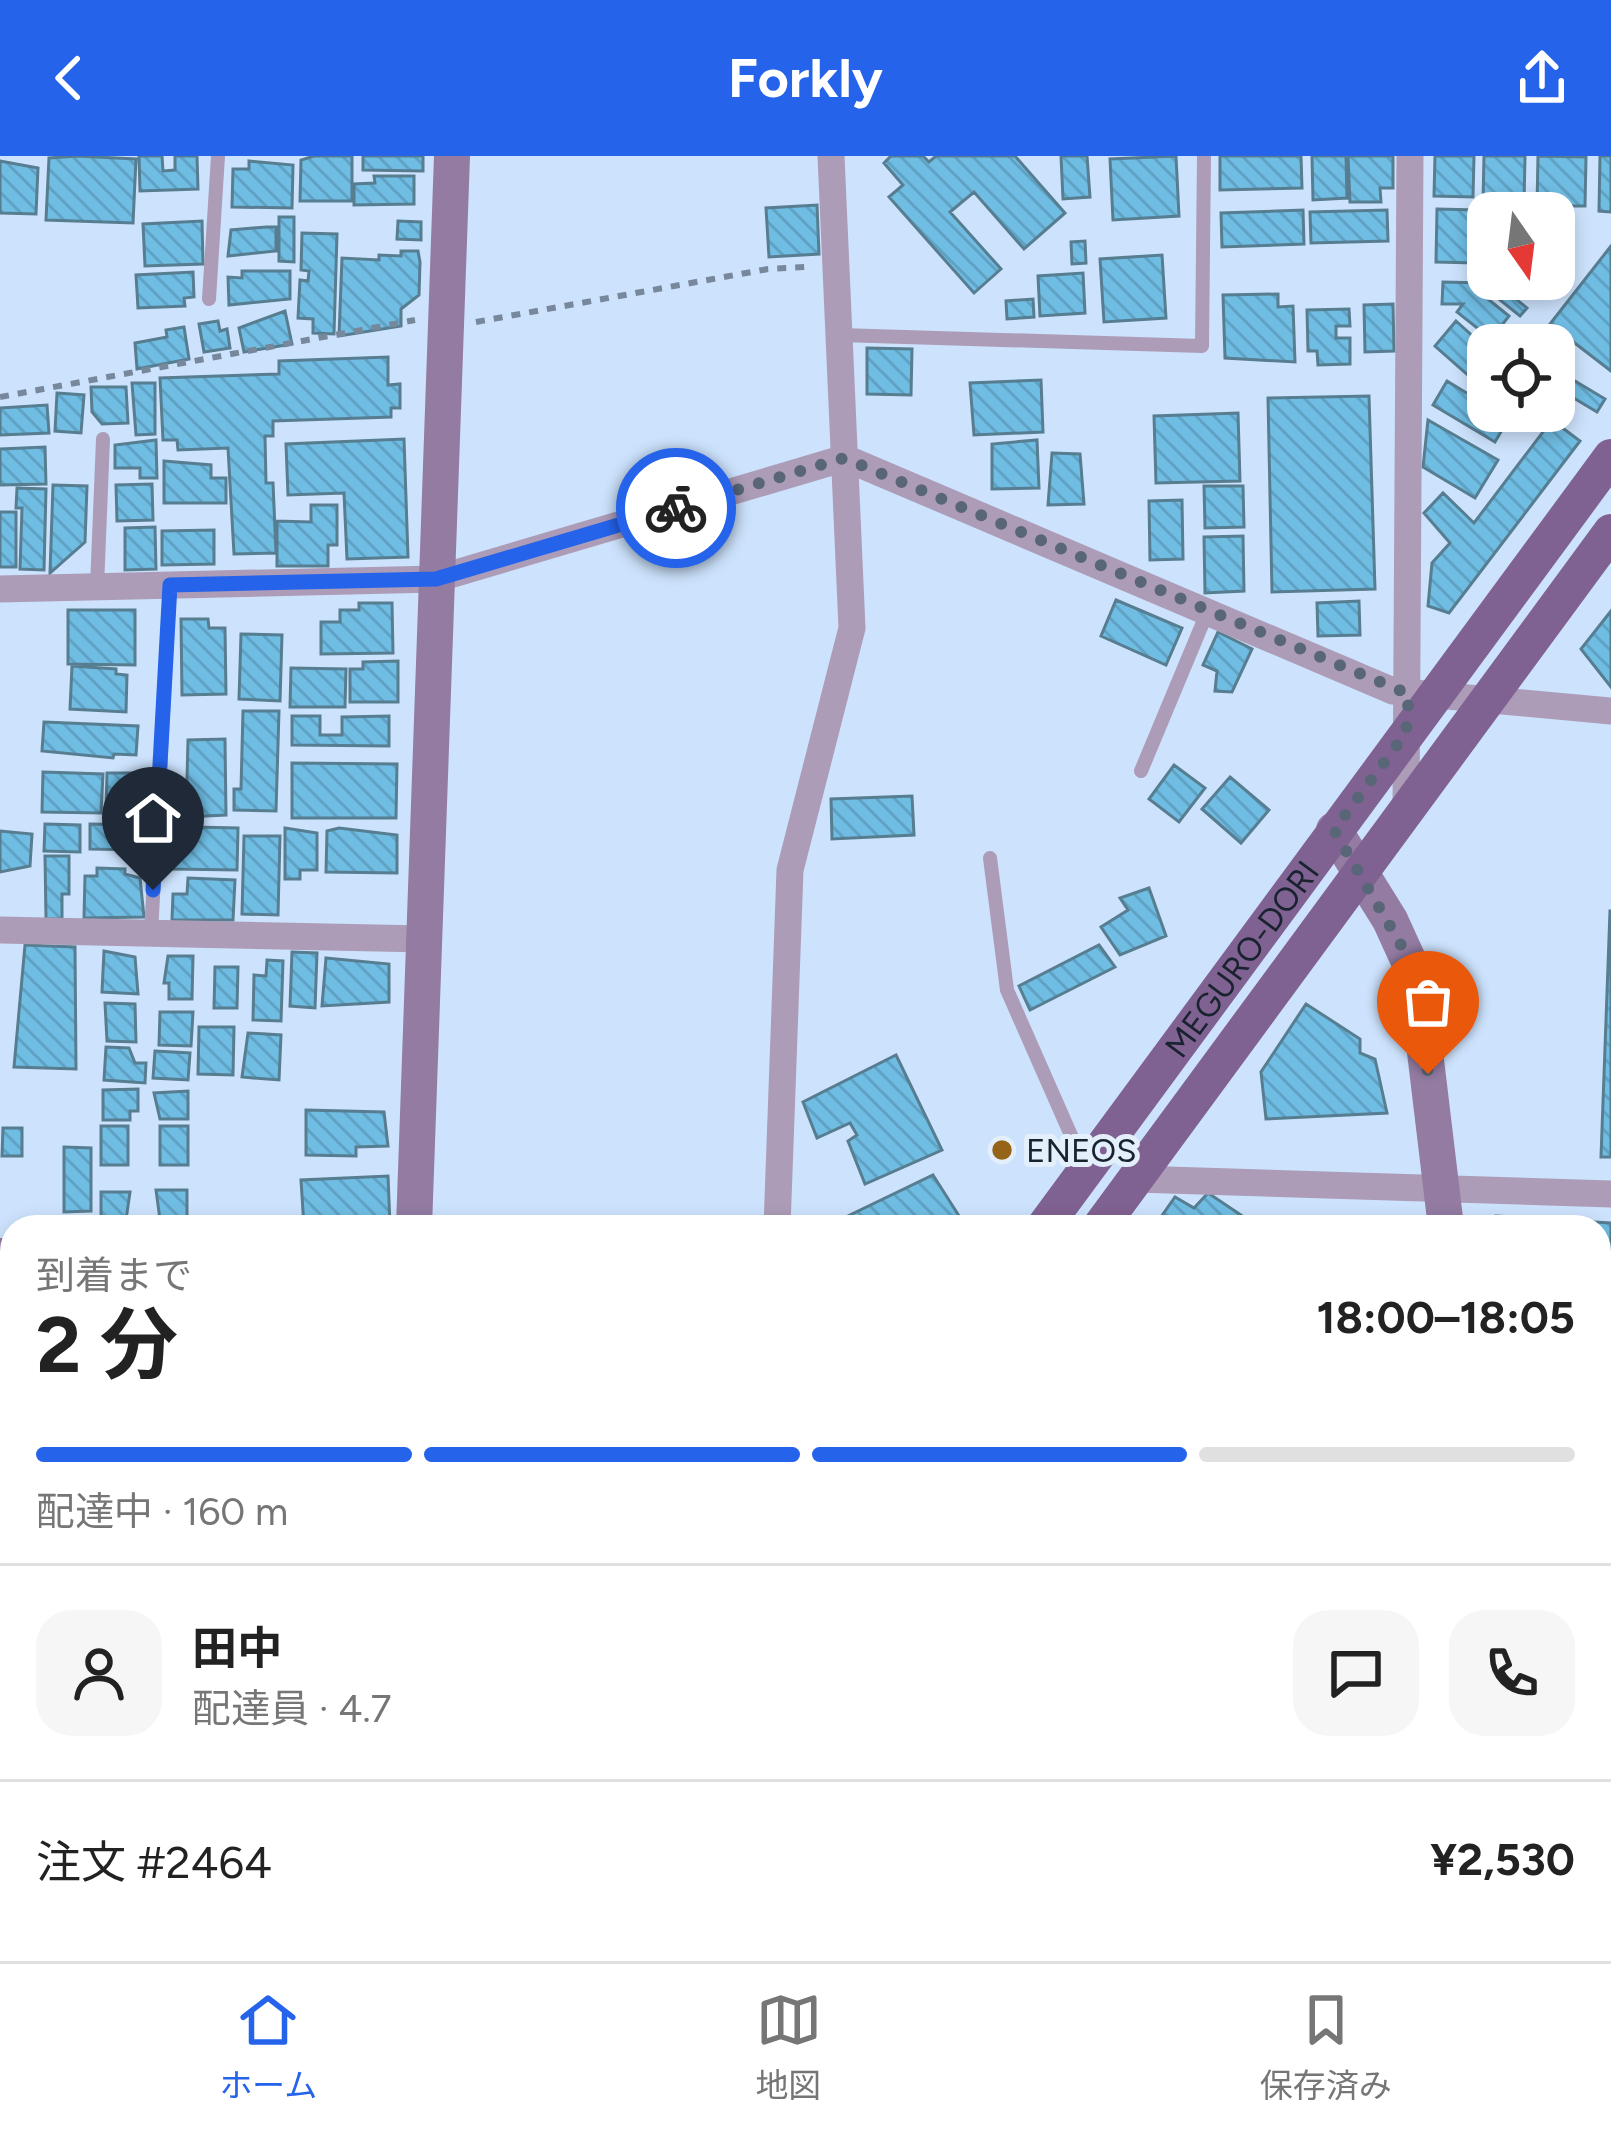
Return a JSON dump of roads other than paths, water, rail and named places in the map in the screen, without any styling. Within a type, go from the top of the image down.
[{"type":"main road","name":"MEGURO-DORI","points":[[1053,1215],[1406,733],[1422,695],[1611,458]]},
{"type":"main road","name":"MEGURO-DORI","points":[[1109,1215],[1611,532]]},
{"type":"street","points":[[414,1215],[452,156]]},
{"type":"street","points":[[777,1215],[790,870],[852,628],[832,156]]},
{"type":"street","points":[[1410,156],[1422,695]]},
{"type":"street","points":[[0,589],[436,579],[844,458],[1422,695],[1611,711]]},
{"type":"street","points":[[1406,733],[1406,807]]},
{"type":"street","points":[[1334,830],[1361,871],[1415,976],[1443,1209]]},
{"type":"street","points":[[0,930],[425,940]]},
{"type":"street","points":[[1136,1179],[1443,1209],[1611,1195]]},
{"type":"lane","points":[[209,299],[218,156]]},
{"type":"lane","points":[[839,335],[1202,346],[1204,156]]},
{"type":"lane","points":[[97,587],[103,439]]},
{"type":"lane","points":[[151,933],[170,585]]},
{"type":"lane","points":[[1141,771],[1209,608]]},
{"type":"lane","points":[[990,858],[1007,990],[1087,1172]]},
{"type":"place","name":"ENEOS","points":[[1002,1150]]}]
